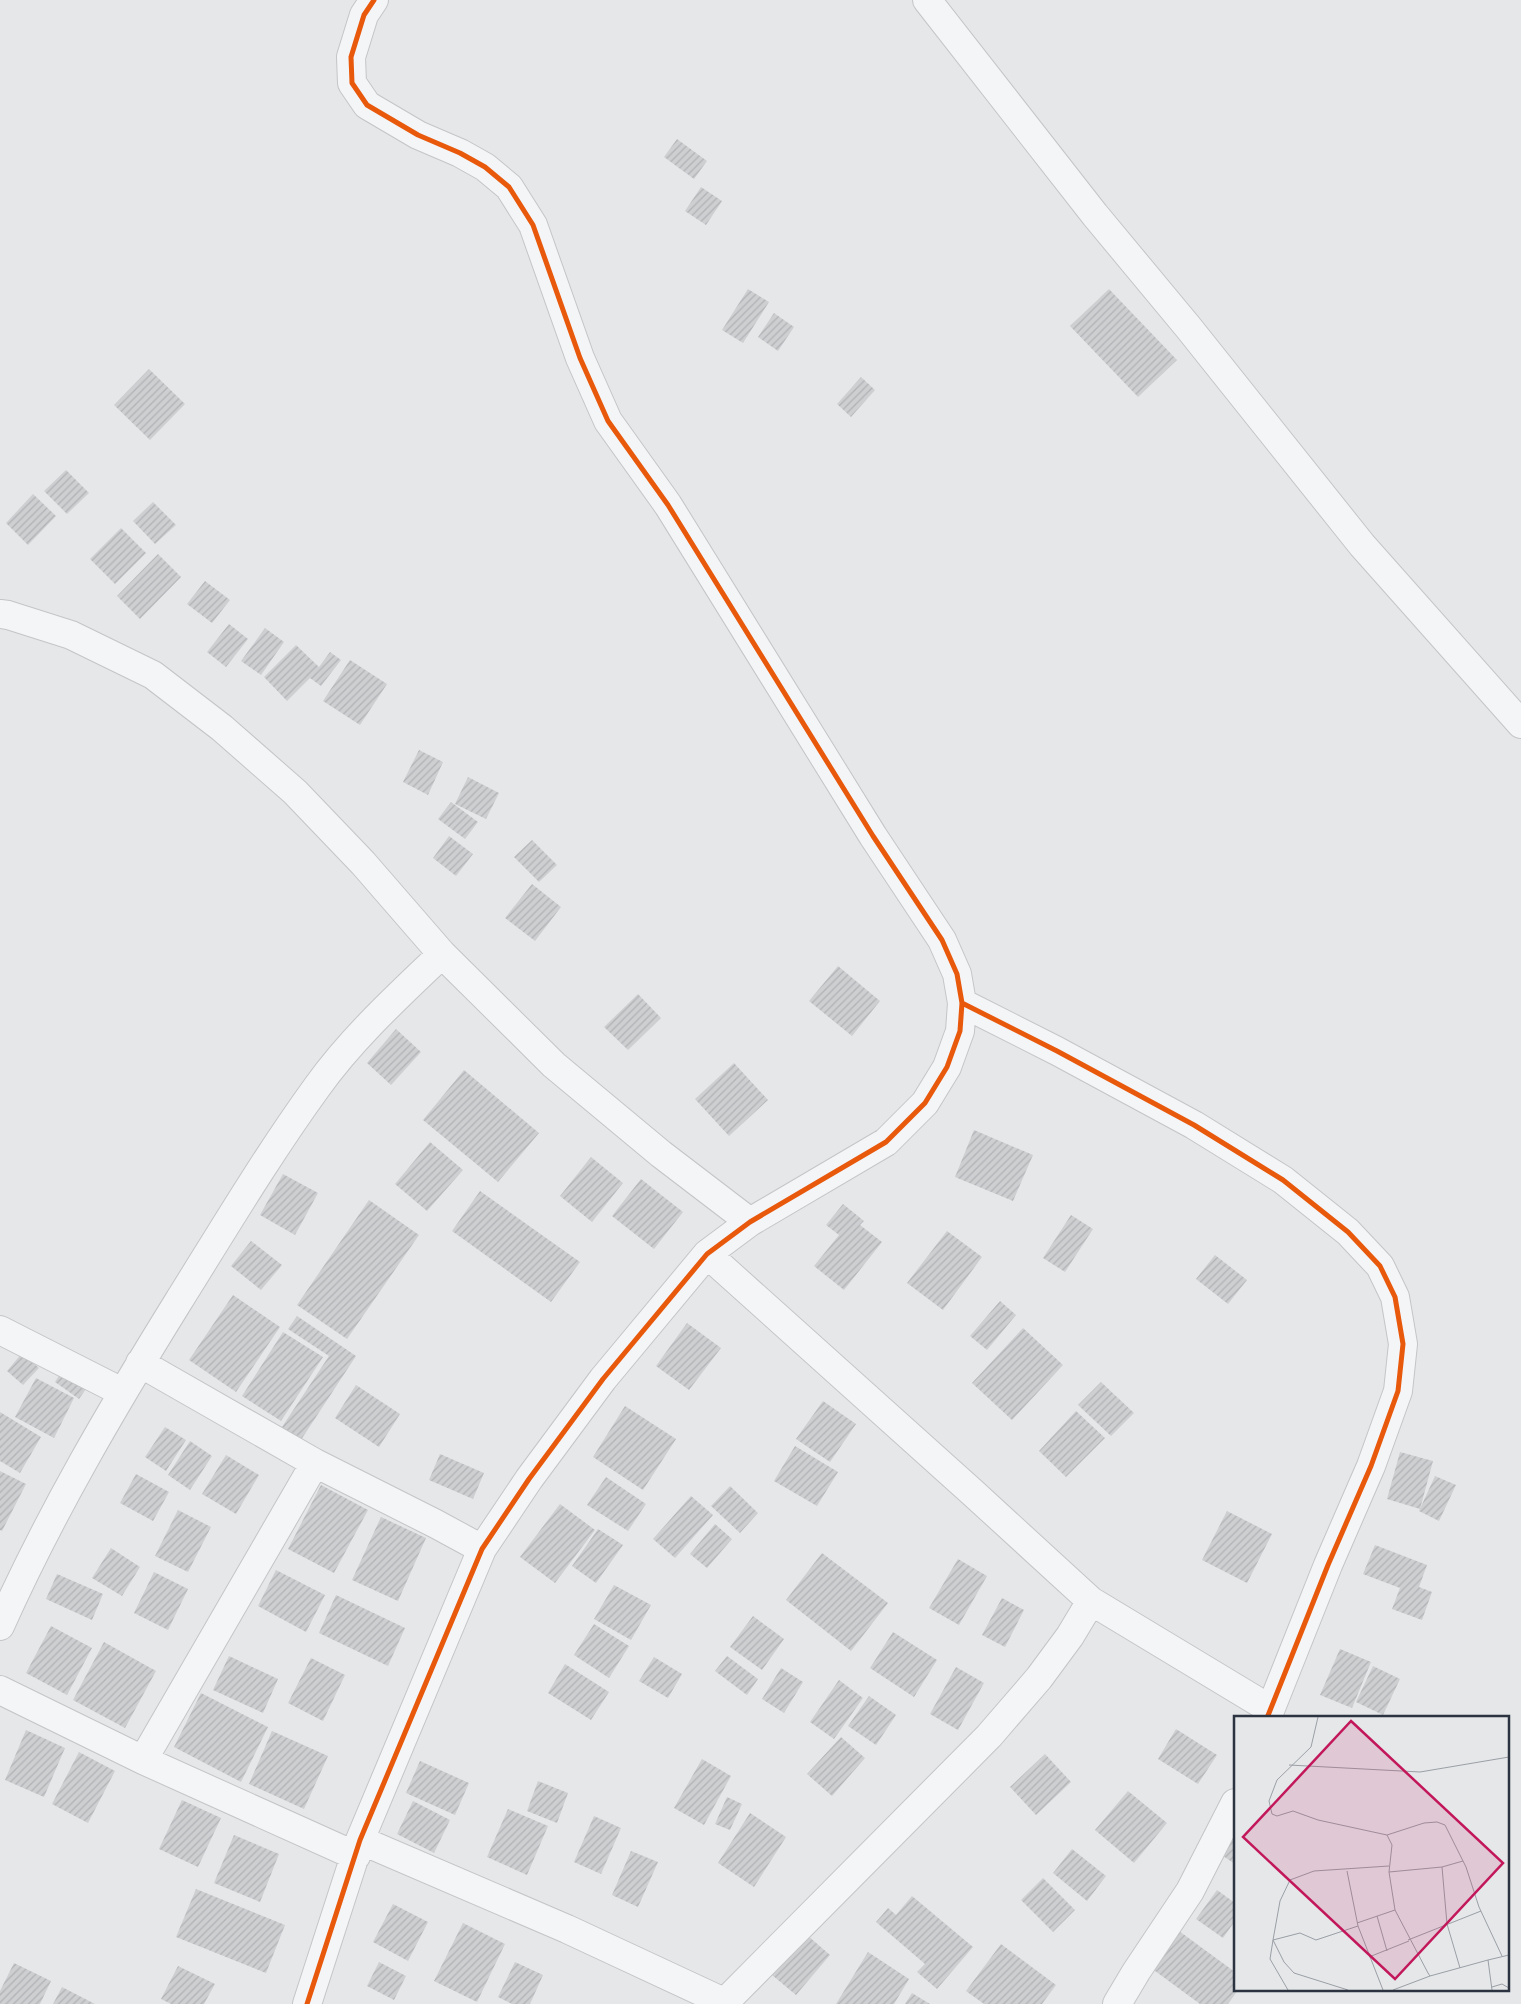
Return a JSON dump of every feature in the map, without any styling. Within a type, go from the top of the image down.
[{"type":"street","points":[[306,2004],[358,1848],[482,1549],[529,1479],[603,1379],[708,1254],[750,1222],[886,1142],[925,1103],[947,1068],[960,1032],[962,1003],[957,974],[942,940],[868,827],[668,505],[608,421],[580,358],[533,225],[510,186],[485,167],[460,153],[418,135],[367,105],[352,83],[351,57],[364,15],[374,0]]},
{"type":"street","points":[[927,0],[1095,215],[1188,327],[1362,545],[1521,724]]},
{"type":"street","points":[[0,614],[71,635],[153,675],[222,728],[295,792],[364,863],[442,954],[554,1064],[661,1154],[750,1222]]},
{"type":"street","points":[[0,1626],[51,1522],[122,1392],[251,1185],[317,1086],[372,1021],[442,954]]},
{"type":"street","points":[[708,1254],[1091,1601],[1268,1713],[1328,1565],[1371,1466],[1398,1391],[1402,1344],[1395,1296],[1380,1266],[1348,1232],[1283,1180],[1194,1125],[1058,1051],[962,1003]]},
{"type":"street","points":[[0,1330],[122,1392]]},
{"type":"street","points":[[140,1363],[315,1463],[482,1549]]},
{"type":"street","points":[[143,1760],[315,1463]]},
{"type":"street","points":[[0,1690],[143,1760],[358,1848],[566,1929],[725,2003],[989,1736],[1039,1678],[1070,1636],[1091,1601]]},
{"type":"street","points":[[1117,2004],[1190,1891],[1234,1805]]},
{"type":"building","points":[[677,139],[707,161],[694,179],[664,157]]},
{"type":"building","points":[[701,187],[722,201],[706,225],[685,211]]},
{"type":"building","points":[[748,289],[769,302],[743,343],[722,330]]},
{"type":"building","points":[[1109,289],[1177,360],[1138,397],[1070,326]]},
{"type":"building","points":[[774,313],[794,327],[778,351],[758,337]]},
{"type":"building","points":[[149,369],[185,404],[150,440],[114,405]]},
{"type":"building","points":[[861,377],[875,390],[851,417],[837,404]]},
{"type":"building","points":[[66,470],[89,493],[67,514],[44,491]]},
{"type":"building","points":[[33,494],[56,516],[28,545],[6,523]]},
{"type":"building","points":[[153,502],[176,525],[155,544],[133,521]]},
{"type":"building","points":[[121,528],[146,553],[115,584],[90,559]]},
{"type":"building","points":[[158,554],[181,577],[140,619],[117,596]]},
{"type":"building","points":[[205,581],[230,600],[212,623],[187,604]]},
{"type":"building","points":[[229,624],[248,639],[226,667],[207,652]]},
{"type":"building","points":[[265,628],[284,642],[261,675],[241,661]]},
{"type":"building","points":[[296,645],[319,667],[330,652],[341,660],[321,686],[310,678],[287,701],[264,677]]},
{"type":"building","points":[[350,660],[387,684],[360,725],[323,701]]},
{"type":"building","points":[[419,750],[443,762],[428,795],[403,782]]},
{"type":"building","points":[[468,777],[499,793],[486,819],[455,804]]},
{"type":"building","points":[[451,802],[478,822],[465,839],[438,819]]},
{"type":"building","points":[[449,836],[473,854],[456,876],[433,858]]},
{"type":"building","points":[[532,840],[557,865],[539,882],[514,857]]},
{"type":"building","points":[[532,884],[561,907],[535,941],[505,918]]},
{"type":"building","points":[[838,966],[880,1001],[852,1036],[809,1001]]},
{"type":"building","points":[[638,994],[661,1018],[628,1050],[604,1027]]},
{"type":"building","points":[[396,1029],[421,1052],[391,1085],[367,1063]]},
{"type":"building","points":[[734,1063],[768,1100],[729,1136],[695,1099]]},
{"type":"building","points":[[464,1070],[539,1133],[498,1182],[423,1120]]},
{"type":"building","points":[[974,1130],[1033,1155],[1013,1201],[955,1177]]},
{"type":"building","points":[[430,1142],[463,1170],[427,1211],[395,1184]]},
{"type":"building","points":[[591,1157],[623,1183],[592,1222],[560,1196]]},
{"type":"building","points":[[283,1174],[318,1193],[295,1235],[260,1215]]},
{"type":"building","points":[[641,1179],[683,1212],[654,1249],[612,1216]]},
{"type":"building","points":[[480,1191],[580,1262],[551,1302],[452,1231]]},
{"type":"building","points":[[369,1200],[419,1235],[347,1339],[297,1305]]},
{"type":"building","points":[[843,1204],[864,1221],[860,1225],[882,1242],[844,1290],[814,1266],[839,1235],[826,1225]]},
{"type":"building","points":[[1071,1215],[1093,1229],[1065,1272],[1043,1258]]},
{"type":"building","points":[[947,1231],[982,1257],[943,1310],[907,1283]]},
{"type":"building","points":[[251,1241],[282,1265],[261,1290],[231,1266]]},
{"type":"building","points":[[1215,1255],[1247,1280],[1228,1304],[1196,1279]]},
{"type":"building","points":[[233,1295],[280,1327],[236,1392],[189,1360]]},
{"type":"building","points":[[1000,1301],[1016,1315],[987,1350],[970,1336]]},
{"type":"building","points":[[297,1316],[356,1356],[297,1446],[278,1433],[329,1356],[288,1329]]},
{"type":"building","points":[[687,1323],[721,1348],[689,1390],[656,1366]]},
{"type":"building","points":[[1023,1328],[1063,1365],[1012,1420],[972,1383]]},
{"type":"building","points":[[283,1332],[323,1357],[281,1421],[242,1396]]},
{"type":"building","points":[[22,1353],[39,1368],[23,1385],[7,1371]]},
{"type":"building","points":[[65,1366],[90,1383],[79,1399],[55,1382]]},
{"type":"building","points":[[36,1378],[74,1398],[54,1438],[15,1417]]},
{"type":"building","points":[[1101,1382],[1134,1413],[1111,1436],[1078,1405]]},
{"type":"building","points":[[356,1385],[400,1414],[379,1447],[335,1418]]},
{"type":"building","points":[[823,1401],[856,1424],[830,1462],[796,1439]]},
{"type":"building","points":[[625,1406],[676,1439],[643,1490],[593,1457]]},
{"type":"building","points":[[1076,1411],[1105,1438],[1066,1477],[1039,1451]]},
{"type":"building","points":[[0,1412],[41,1437],[20,1473],[0,1461]]},
{"type":"building","points":[[165,1427],[186,1440],[166,1471],[145,1457]]},
{"type":"building","points":[[190,1441],[212,1456],[190,1490],[168,1475]]},
{"type":"building","points":[[795,1446],[838,1472],[817,1506],[774,1481]]},
{"type":"building","points":[[1400,1452],[1433,1461],[1420,1509],[1387,1499]]},
{"type":"building","points":[[440,1454],[484,1473],[473,1499],[429,1480]]},
{"type":"building","points":[[226,1455],[259,1475],[236,1514],[202,1494]]},
{"type":"building","points":[[0,1471],[26,1484],[2,1531],[0,1530]]},
{"type":"building","points":[[136,1474],[169,1492],[153,1521],[120,1503]]},
{"type":"building","points":[[1435,1476],[1456,1485],[1439,1521],[1419,1511]]},
{"type":"building","points":[[606,1477],[646,1504],[628,1531],[587,1505]]},
{"type":"building","points":[[321,1485],[368,1510],[334,1573],[288,1549]]},
{"type":"building","points":[[730,1486],[758,1513],[740,1533],[711,1506]]},
{"type":"building","points":[[691,1496],[713,1515],[675,1558],[653,1539]]},
{"type":"building","points":[[560,1504],[595,1530],[555,1583],[520,1557]]},
{"type":"building","points":[[178,1510],[211,1527],[188,1572],[155,1556]]},
{"type":"building","points":[[1227,1511],[1272,1534],[1247,1583],[1202,1560]]},
{"type":"building","points":[[381,1517],[426,1538],[398,1601],[352,1580]]},
{"type":"building","points":[[715,1524],[732,1539],[707,1568],[690,1554]]},
{"type":"building","points":[[598,1529],[623,1545],[596,1583],[572,1566]]},
{"type":"building","points":[[1375,1545],[1427,1565],[1419,1587],[1432,1592],[1422,1620],[1392,1609],[1400,1588],[1363,1574]]},
{"type":"building","points":[[111,1548],[140,1567],[122,1596],[92,1578]]},
{"type":"building","points":[[822,1553],[888,1603],[851,1651],[786,1600]]},
{"type":"building","points":[[958,1559],[987,1576],[959,1625],[929,1608]]},
{"type":"building","points":[[276,1570],[325,1595],[306,1632],[258,1606]]},
{"type":"building","points":[[154,1572],[188,1589],[168,1630],[134,1613]]},
{"type":"building","points":[[57,1574],[103,1594],[92,1620],[46,1599]]},
{"type":"building","points":[[614,1585],[651,1605],[631,1640],[594,1619]]},
{"type":"building","points":[[336,1595],[405,1628],[388,1666],[319,1633]]},
{"type":"building","points":[[1002,1598],[1024,1610],[1005,1647],[982,1635]]},
{"type":"building","points":[[753,1616],[784,1639],[762,1670],[730,1647]]},
{"type":"building","points":[[594,1624],[629,1646],[609,1678],[574,1655]]},
{"type":"building","points":[[51,1626],[92,1648],[67,1695],[26,1673]]},
{"type":"building","points":[[893,1632],[937,1660],[914,1697],[870,1668]]},
{"type":"building","points":[[104,1642],[156,1671],[125,1728],[73,1700]]},
{"type":"building","points":[[1340,1649],[1371,1662],[1352,1708],[1320,1695]]},
{"type":"building","points":[[229,1656],[278,1679],[263,1713],[213,1690]]},
{"type":"building","points":[[727,1656],[758,1679],[747,1695],[715,1671]]},
{"type":"building","points":[[654,1657],[682,1674],[668,1698],[639,1681]]},
{"type":"building","points":[[311,1658],[345,1675],[323,1721],[288,1703]]},
{"type":"building","points":[[565,1664],[609,1692],[591,1720],[548,1693]]},
{"type":"building","points":[[1373,1666],[1400,1679],[1383,1715],[1356,1702]]},
{"type":"building","points":[[956,1667],[984,1683],[958,1730],[930,1714]]},
{"type":"building","points":[[781,1668],[803,1682],[784,1713],[762,1699]]},
{"type":"building","points":[[839,1680],[863,1698],[834,1739],[810,1722]]},
{"type":"building","points":[[201,1693],[268,1727],[241,1782],[174,1747]]},
{"type":"building","points":[[869,1696],[896,1715],[876,1745],[848,1726]]},
{"type":"building","points":[[1176,1729],[1217,1755],[1198,1784],[1158,1759]]},
{"type":"building","points":[[26,1730],[65,1748],[44,1797],[5,1780]]},
{"type":"building","points":[[272,1731],[328,1756],[304,1809],[249,1784]]},
{"type":"building","points":[[841,1737],[865,1758],[832,1796],[807,1774]]},
{"type":"building","points":[[79,1752],[115,1771],[88,1823],[52,1804]]},
{"type":"building","points":[[1045,1754],[1071,1782],[1036,1815],[1010,1787]]},
{"type":"building","points":[[702,1759],[731,1776],[704,1825],[674,1808]]},
{"type":"building","points":[[420,1761],[469,1783],[455,1815],[406,1793]]},
{"type":"building","points":[[538,1781],[568,1793],[557,1823],[527,1811]]},
{"type":"building","points":[[1128,1791],[1167,1823],[1134,1863],[1095,1830]]},
{"type":"building","points":[[727,1797],[742,1804],[730,1830],[715,1824]]},
{"type":"building","points":[[182,1800],[221,1818],[198,1867],[159,1849]]},
{"type":"building","points":[[413,1801],[450,1820],[434,1853],[397,1834]]},
{"type":"building","points":[[508,1809],[548,1826],[527,1875],[487,1857]]},
{"type":"building","points":[[750,1813],[786,1837],[754,1887],[718,1863]]},
{"type":"building","points":[[594,1816],[621,1828],[601,1874],[574,1862]]},
{"type":"building","points":[[1234,1827],[1234,1863],[1217,1852]]},
{"type":"building","points":[[234,1835],[279,1854],[260,1902],[214,1883]]},
{"type":"building","points":[[1072,1849],[1106,1876],[1087,1901],[1053,1873]]},
{"type":"building","points":[[631,1851],[658,1862],[638,1907],[612,1895]]},
{"type":"building","points":[[1043,1878],[1075,1910],[1053,1932],[1021,1900]]},
{"type":"building","points":[[196,1889],[285,1925],[266,1973],[176,1937]]},
{"type":"building","points":[[1217,1890],[1234,1902],[1234,1922],[1223,1938],[1196,1919]]},
{"type":"building","points":[[912,1896],[973,1947],[937,1989],[917,1972],[925,1964],[876,1922],[888,1908],[896,1915]]},
{"type":"building","points":[[393,1904],[428,1922],[408,1961],[373,1942]]},
{"type":"building","points":[[463,1923],[505,1944],[477,2002],[434,1981]]},
{"type":"building","points":[[1179,1931],[1234,1971],[1234,1992],[1237,1992],[1228,2004],[1200,2004],[1151,1968]]},
{"type":"building","points":[[807,1935],[830,1955],[796,1995],[772,1975]]},
{"type":"building","points":[[1001,1944],[1056,1985],[1042,2004],[984,2004],[966,1991]]},
{"type":"building","points":[[868,1952],[909,1979],[894,2004],[836,2004]]},
{"type":"building","points":[[379,1962],[406,1976],[394,2000],[367,1986]]},
{"type":"building","points":[[515,1962],[543,1975],[530,2004],[512,2004],[498,1997]]},
{"type":"building","points":[[14,1963],[51,1981],[40,2004],[0,2004],[0,1991]]},
{"type":"building","points":[[178,1966],[215,1984],[204,2004],[171,2004],[161,1999]]},
{"type":"building","points":[[62,1987],[95,2004],[53,2004]]},
{"type":"building","points":[[912,1993],[930,2004],[905,2004]]},
{"type":"cycle path","points":[[307,2004],[360,1840],[482,1549],[529,1479],[603,1379],[707,1254],[750,1222],[886,1142],[925,1103],[947,1067],[960,1031],[962,1003],[957,974],[942,940],[873,836],[668,505],[608,421],[580,358],[533,225],[509,187],[485,167],[460,153],[418,135],[367,105],[352,83],[351,57],[364,15],[374,0]]},
{"type":"cycle path","points":[[962,1003],[1057,1051],[1194,1125],[1283,1180],[1348,1232],[1380,1266],[1395,1297],[1403,1344],[1398,1391],[1371,1466],[1328,1565],[1268,1716]]}]
